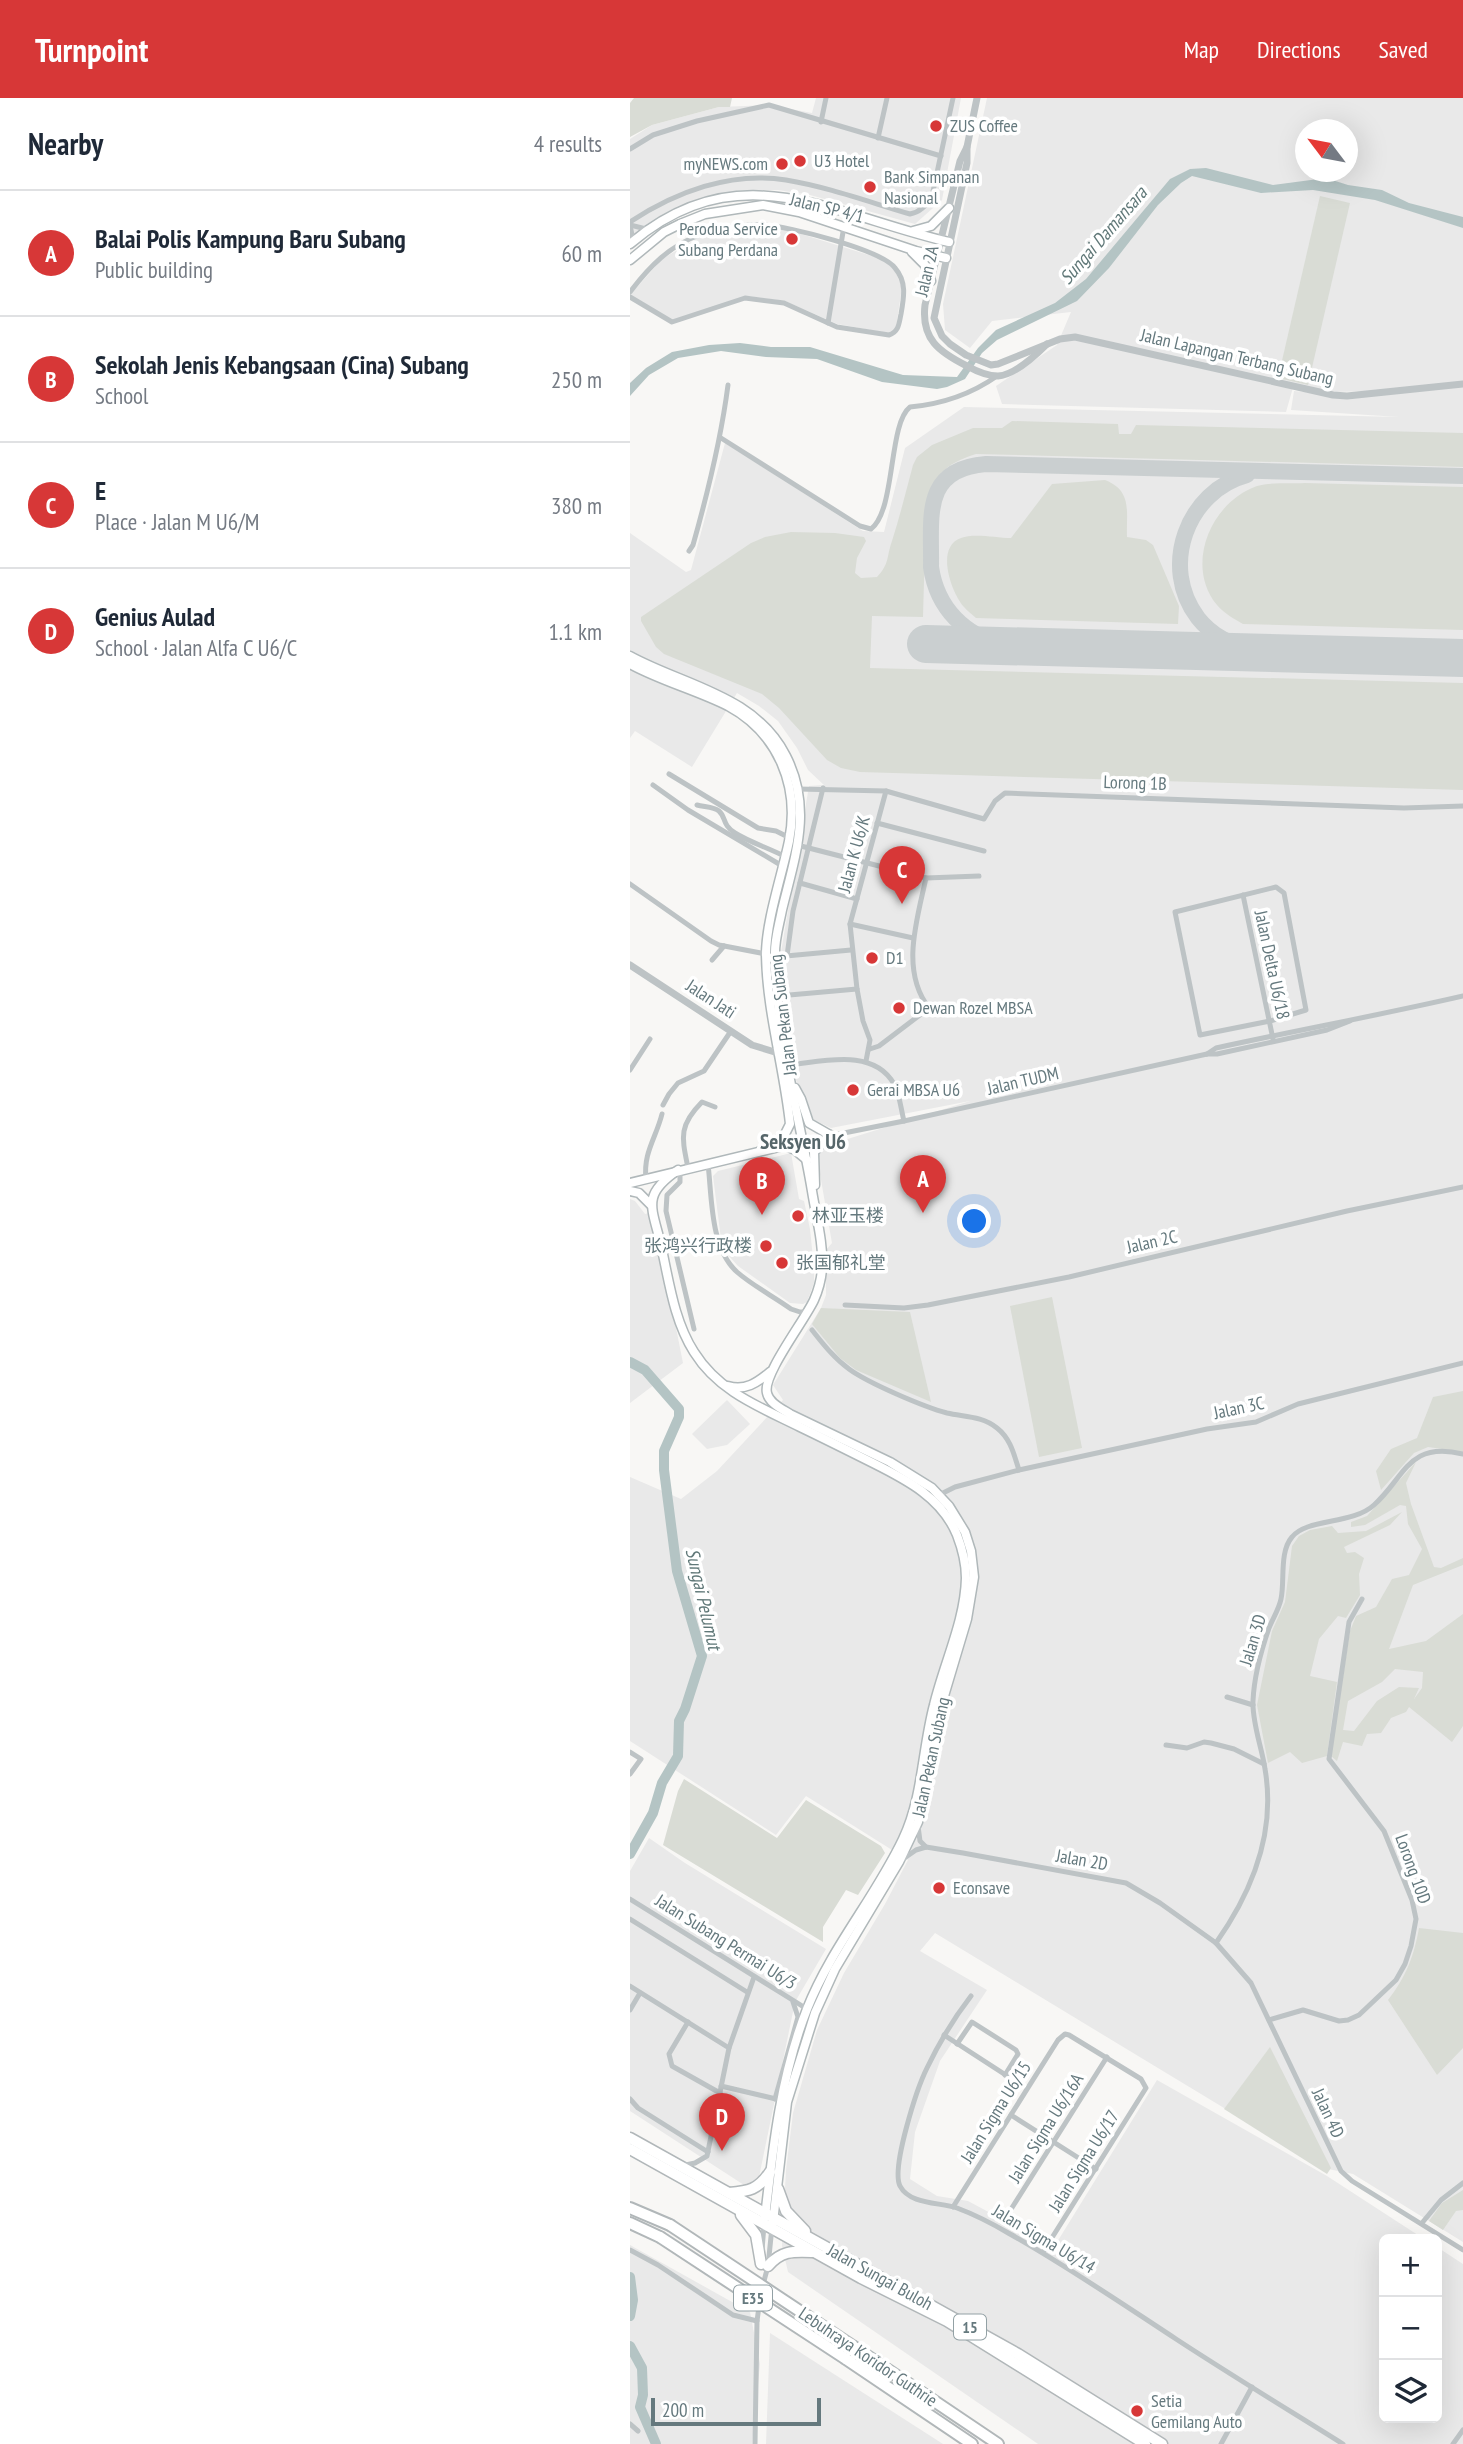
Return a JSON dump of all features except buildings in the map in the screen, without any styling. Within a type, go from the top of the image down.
[{"type":"highway","name":"Jalan Sungai Buloh","points":[[630,2138],[728,2193],[816,2253],[947,2321],[1144,2444]]},
{"type":"highway","name":"Jalan Sungai Buloh","points":[[630,2149],[736,2210],[808,2236],[1018,2354],[1162,2444]]},
{"type":"highway","points":[[728,2193],[757,2189],[770,2172]]},
{"type":"highway","points":[[778,2189],[786,2211],[808,2236]]},
{"type":"highway","name":"Lebuhraya Koridor Guthrie","points":[[630,2208],[670,2225],[998,2444]]},
{"type":"highway","points":[[736,2210],[756,2235],[764,2265],[787,2252],[816,2253]]},
{"type":"highway","name":"Lebuhraya Koridor Guthrie","points":[[630,2223],[660,2237],[972,2444]]},
{"type":"main road","name":"Jalan SP 4/1","points":[[630,242],[675,213],[701,203],[728,196],[763,195],[808,200],[945,241]]},
{"type":"main road","name":"Jalan SP 4/1","points":[[630,260],[664,232],[705,214],[763,205],[799,212],[941,257]]},
{"type":"main road","points":[[910,232],[931,226],[949,208]]},
{"type":"main road","points":[[916,251],[924,245],[920,234]]},
{"type":"main road","points":[[630,267],[644,246]]},
{"type":"main road","points":[[903,246],[920,259],[931,281]]},
{"type":"main road","name":"Jalan Pekan Subang","points":[[630,656],[731,700],[751,713],[772,733],[786,756],[801,798],[797,845],[771,956],[791,1083],[804,1141],[822,1269],[815,1298],[772,1370],[766,1392],[776,1405],[807,1423],[890,1462],[932,1488],[957,1518],[971,1551],[973,1588],[967,1619],[941,1706],[918,1822],[899,1862],[835,1969],[814,2013],[787,2102],[778,2189],[769,2220]]},
{"type":"main road","name":"Jalan Pekan Subang","points":[[630,664],[650,675],[727,706],[745,718],[766,737],[789,784],[794,818],[769,931],[776,1040],[789,1130],[779,1141],[760,1151]]},
{"type":"main road","points":[[791,1083],[801,1099],[809,1123],[830,1135],[814,1152],[816,1181],[812,1191]]},
{"type":"main road","points":[[630,1183],[804,1141]]},
{"type":"main road","points":[[784,1145],[807,1160]]},
{"type":"main road","points":[[630,1191],[639,1193],[651,1205],[657,1186],[682,1169]]},
{"type":"main road","name":"Jalan Pekan Subang","points":[[651,1205],[681,1326],[705,1367],[742,1398],[899,1476],[929,1495],[956,1532],[966,1576],[961,1614],[933,1707],[911,1821],[893,1858],[831,1958],[807,2009],[778,2100],[770,2172],[769,2220]]},
{"type":"main road","name":"Jalan Pekan Subang","points":[[724,1385],[736,1388],[752,1385],[772,1370]]},
{"type":"street","points":[[821,122],[826,98]]},
{"type":"street","points":[[878,138],[887,98]]},
{"type":"street","points":[[630,224],[671,197],[714,183],[746,179],[784,179],[910,214],[916,213],[928,203],[934,188],[953,98]]},
{"type":"street","points":[[945,241],[949,208],[960,161],[967,147],[977,98]]},
{"type":"street","points":[[630,149],[653,135],[697,121],[769,105],[941,156]]},
{"type":"street","name":"Jalan 2A","points":[[967,147],[967,163],[941,257],[934,318],[942,336],[966,355],[984,363],[998,364],[1048,344]]},
{"type":"street","points":[[630,224],[646,229],[653,226]]},
{"type":"street","points":[[630,224],[630,242]]},
{"type":"street","points":[[763,225],[785,227],[887,259],[898,271],[905,294],[898,328],[892,334],[864,332],[828,323],[784,303],[746,298],[672,322],[630,294],[660,258],[699,235],[723,229],[763,225]]},
{"type":"street","points":[[828,323],[844,226]]},
{"type":"street","name":"Jalan 2A","points":[[941,257],[931,281],[924,318],[926,331],[934,345],[960,363],[980,373],[998,376]]},
{"type":"street","name":"Jalan Lapangan Terbang Subang","points":[[1048,344],[1074,337],[1333,396],[1463,384]]},
{"type":"street","points":[[721,438],[860,526],[872,530],[881,516],[900,426],[906,410],[962,397],[1019,367],[1048,344]]},
{"type":"street","points":[[690,551],[721,438],[728,385]]},
{"type":"street","points":[[669,774],[758,828],[776,831],[790,838]]},
{"type":"street","points":[[653,785],[688,810],[784,867]]},
{"type":"street","points":[[787,956],[793,911],[823,788]]},
{"type":"street","name":"Lorong 1B","points":[[798,789],[886,791],[984,820],[995,801],[1005,793],[1404,808],[1463,806]]},
{"type":"street","name":"Jalan K U6/K","points":[[870,1049],[857,989],[850,924],[886,791]]},
{"type":"street","points":[[697,805],[717,809],[731,831],[786,857]]},
{"type":"street","points":[[877,823],[984,851]]},
{"type":"street","points":[[797,845],[926,878],[979,876]]},
{"type":"street","points":[[866,1061],[870,1049],[929,1008],[919,995],[916,985],[913,938],[926,878]]},
{"type":"street","points":[[800,883],[857,899]]},
{"type":"street","points":[[630,884],[684,920],[698,933],[723,946],[771,956],[851,950]]},
{"type":"street","points":[[1276,887],[1284,892],[1306,1010],[1270,1021],[1202,1035],[1174,914],[1177,910],[1243,895],[1276,887]]},
{"type":"street","name":"Jalan Delta U6/18","points":[[1243,895],[1273,1039]]},
{"type":"street","points":[[850,924],[913,938]]},
{"type":"street","points":[[712,960],[723,946]]},
{"type":"street","name":"Jalan Jati","points":[[630,965],[731,1031],[760,1048],[778,1053]]},
{"type":"street","points":[[778,996],[857,989]]},
{"type":"street","name":"Jalan TUDM","points":[[804,1141],[1217,1054],[1273,1039],[1327,1030],[1350,1021],[1463,996]]},
{"type":"street","points":[[663,1105],[678,1083],[704,1071],[731,1031]]},
{"type":"street","points":[[630,1070],[650,1039]]},
{"type":"street","points":[[760,1048],[776,1040]]},
{"type":"street","points":[[788,1065],[866,1061],[893,1082],[904,1121]]},
{"type":"street","points":[[694,1329],[665,1206],[667,1195],[680,1182],[683,1128],[702,1102],[715,1107]]},
{"type":"street","points":[[646,1179],[645,1158],[662,1114]]},
{"type":"street","points":[[708,1164],[715,1220],[727,1260],[740,1274],[791,1309],[808,1312]]},
{"type":"street","name":"Jalan 2C","points":[[845,1305],[904,1308],[928,1305],[1069,1277],[1346,1211],[1463,1187]]},
{"type":"street","points":[[812,1330],[834,1356],[851,1370],[923,1404],[947,1413],[979,1418],[993,1425],[1008,1439],[1019,1471]]},
{"type":"street","name":"Jalan 3C","points":[[939,1495],[955,1488],[1019,1471],[1207,1429],[1256,1422],[1298,1405],[1463,1363]]},
{"type":"street","name":"Jalan 3D","points":[[1216,1943],[1230,1923],[1256,1869],[1269,1816],[1264,1764],[1253,1705],[1260,1658],[1281,1602],[1285,1550],[1291,1537],[1302,1528],[1359,1515],[1374,1505],[1406,1466],[1422,1455],[1438,1451],[1463,1454]]},
{"type":"street","name":"Lorong 10D","points":[[1269,2020],[1304,2010],[1339,2021],[1359,2015],[1396,1980],[1405,1964],[1415,1928],[1412,1900],[1384,1831],[1329,1759],[1349,1622],[1362,1599]]},
{"type":"street","points":[[1227,1697],[1253,1705]]},
{"type":"street","points":[[1166,1745],[1187,1748],[1204,1742],[1211,1743],[1234,1749],[1264,1764]]},
{"type":"street","points":[[630,1752],[641,1759],[630,1774]]},
{"type":"street","points":[[899,1862],[909,1853],[926,1847],[918,1835],[918,1822]]},
{"type":"street","name":"Jalan 2D","points":[[926,1847],[1126,1883],[1160,1903],[1216,1943]]},
{"type":"street","name":"Jalan Subang Permai U6/3","points":[[630,1899],[807,2009]]},
{"type":"street","points":[[630,1919],[747,1992]]},
{"type":"street","name":"Jalan 4D","points":[[1216,1943],[1251,1983],[1341,2171],[1352,2181],[1463,2250]]},
{"type":"street","points":[[680,2166],[703,2159],[708,2152],[729,2048],[754,1976]]},
{"type":"street","points":[[630,1986],[729,2048]]},
{"type":"street","points":[[630,2010],[640,1993]]},
{"type":"street","name":"Jalan Sigma U6/14","points":[[971,1996],[944,2035],[925,2070],[902,2144],[897,2175],[900,2187],[910,2196],[923,2201],[953,2207],[982,2218],[1043,2252],[1343,2444]]},
{"type":"street","points":[[688,2022],[669,2054],[672,2066],[721,2089],[778,2100],[798,2017],[792,2000]]},
{"type":"street","points":[[957,2044],[972,2022],[1016,2050],[1018,2054],[1005,2075]]},
{"type":"street","name":"Jalan Sigma U6/15","points":[[953,2207],[1058,2040],[1065,2034],[1107,2057]]},
{"type":"street","points":[[944,2035],[1018,2083]]},
{"type":"street","name":"Jalan Sigma U6/17","points":[[1043,2252],[1145,2092],[1146,2084],[1142,2079],[1107,2057]]},
{"type":"street","name":"Jalan Sigma U6/16A","points":[[1009,2214],[1107,2057]]},
{"type":"street","points":[[630,2099],[638,2108],[708,2152]]},
{"type":"street","points":[[1011,2115],[1096,2169]]},
{"type":"street","points":[[1422,2223],[1441,2200],[1463,2183]]},
{"type":"street","points":[[755,2444],[757,2320],[761,2291],[759,2281],[764,2265],[769,2220]]},
{"type":"street","points":[[630,2250],[658,2265],[733,2315],[757,2320]]},
{"type":"street","points":[[1221,2444],[1252,2387]]},
{"type":"street","points":[[630,2424],[638,2431]]},
{"type":"street","points":[[1453,2444],[1463,2430]]},
{"type":"shaded area","points":[[634,98],[732,98],[730,107],[719,107],[652,125],[630,137],[630,103]]},
{"type":"shaded area","points":[[816,98],[961,98],[942,200],[915,224],[810,195],[778,190],[742,190],[678,206],[657,218],[630,240],[630,139],[652,125],[719,107],[769,105],[812,113]]},
{"type":"shaded area","points":[[987,98],[1463,98],[1463,2242],[1353,2174],[1323,2168],[935,1933],[920,1951],[987,1990],[940,2061],[915,2132],[910,2179],[937,2196],[968,2201],[1054,2247],[1157,2080],[1327,2176],[1416,2234],[1379,2234],[1379,2423],[1442,2423],[1442,2250],[1463,2264],[1463,2444],[1038,2444],[788,2272],[782,2246],[786,2170],[793,2113],[817,2030],[844,1973],[908,1860],[806,1796],[776,1835],[630,1741],[630,1477],[681,1499],[717,1471],[783,1400],[773,1385],[821,1308],[826,1295],[826,1250],[832,1243],[817,1157],[825,1146],[970,1101],[831,1128],[814,1120],[794,1075],[780,958],[809,786],[824,785],[808,770],[797,748],[778,721],[737,693],[692,767],[635,731],[630,738],[630,533],[686,572],[691,570],[725,443],[863,531],[884,532],[905,448],[964,407],[1399,417],[1291,410],[1294,391],[1347,396],[1379,391],[1334,392],[1294,384],[1286,412],[1002,404],[996,386],[1057,345],[1071,312],[992,321],[970,348],[945,330],[943,304]]},
{"type":"shaded area","points":[[1206,168],[1273,185],[1339,182],[1382,190],[1409,203],[1463,217],[1463,228],[1375,200],[1313,190],[1261,193],[1192,176],[1158,205],[1109,268],[1077,301],[997,340],[982,353],[965,379],[947,387],[937,389],[882,382],[817,359],[766,357],[721,351],[678,358],[649,375],[630,396],[630,383],[646,368],[672,352],[740,343],[771,347],[810,347],[903,375],[957,377],[978,348],[996,330],[1055,303],[1086,279],[1170,179],[1190,169]]},
{"type":"shaded area","points":[[1320,196],[1350,203],[1308,385],[1278,378]]},
{"type":"shaded area","points":[[738,228],[785,229],[885,260],[896,273],[902,287],[896,328],[893,332],[837,324],[785,301],[747,296],[672,320],[630,295],[662,259],[700,237]]},
{"type":"shaded area","points":[[1012,421],[1118,424],[1119,434],[1131,434],[1136,425],[1463,433],[1463,467],[976,454],[948,467],[936,480],[928,497],[923,617],[872,616],[870,668],[1463,683],[1463,790],[860,772],[841,768],[827,760],[779,708],[762,694],[664,654],[656,647],[641,617],[751,543],[765,537],[791,532],[864,537],[866,541],[857,558],[855,573],[861,578],[877,577],[886,564],[917,457],[932,445],[973,428],[1002,428]]},
{"type":"shaded area","points":[[1105,480],[1124,496],[1127,537],[1146,540],[1153,545],[1179,606],[1178,624],[976,618],[965,608],[950,581],[947,560],[953,543],[972,536],[1011,538],[1052,484]]},
{"type":"shaded area","points":[[1305,483],[1463,487],[1463,630],[1243,624],[1220,608],[1207,589],[1203,572],[1207,536],[1215,520],[1241,494],[1257,486]]},
{"type":"shaded area","points":[[791,1153],[799,1199],[804,1201],[810,1229],[814,1268],[814,1283],[807,1302],[803,1304],[790,1303],[738,1266],[728,1255],[721,1239],[713,1176],[718,1171]]},
{"type":"shaded area","points":[[630,1199],[635,1201],[645,1214],[653,1212],[683,1363],[630,1403]]},
{"type":"shaded area","points":[[1052,1297],[1082,1448],[1039,1457],[1010,1306]]},
{"type":"shaded area","points":[[821,1308],[910,1312],[931,1402],[856,1370],[840,1358],[812,1324]]},
{"type":"shaded area","points":[[1463,1391],[1463,1452],[1428,1447],[1414,1453],[1381,1490],[1376,1471],[1391,1449],[1417,1438],[1433,1397]]},
{"type":"shaded area","points":[[727,1400],[750,1424],[727,1445],[707,1449],[692,1434]]},
{"type":"shaded area","points":[[1416,1462],[1406,1483],[1434,1567],[1441,1568],[1463,1558],[1463,1565],[1413,1585],[1389,1649],[1426,1641],[1463,1614],[1463,1726],[1452,1742],[1409,1707],[1406,1712],[1391,1718],[1381,1733],[1367,1734],[1362,1746],[1343,1742],[1337,1761],[1331,1756],[1350,1631],[1356,1616],[1376,1607],[1392,1579],[1409,1575],[1422,1549],[1408,1524],[1406,1506],[1400,1505],[1365,1525],[1351,1527],[1351,1522],[1367,1516]],"holes":[[[1395,1669],[1423,1672],[1422,1688],[1414,1699],[1419,1688],[1399,1687],[1377,1701],[1354,1731],[1343,1730],[1348,1701],[1382,1682]]]},
{"type":"shaded area","points":[[1402,1512],[1390,1525],[1344,1547],[1347,1553],[1355,1552],[1364,1558],[1359,1574],[1360,1595],[1346,1618],[1338,1616],[1319,1639],[1310,1676],[1337,1682],[1327,1756],[1302,1763],[1290,1752],[1268,1763],[1257,1705],[1272,1631],[1285,1602],[1292,1546],[1299,1536],[1310,1530],[1332,1526],[1338,1533],[1366,1531]]},
{"type":"shaded area","points":[[684,1779],[777,1838],[806,1800],[881,1846],[885,1853],[858,1895],[846,1890],[823,1927],[823,1942],[663,1845]]},
{"type":"shaded area","points":[[649,1838],[826,1949],[795,2002],[758,2182],[744,2185],[630,2111],[630,1871]]},
{"type":"shaded area","points":[[1419,1928],[1463,1933],[1463,2048],[1437,2075],[1388,2000],[1408,1966]]},
{"type":"shaded area","points":[[1270,2047],[1331,2168],[1327,2174],[1224,2109]]},
{"type":"shaded area","points":[[1463,2190],[1463,2210],[1456,2211],[1443,2230],[1429,2221],[1442,2203]]},
{"type":"shaded area","points":[[630,2245],[750,2312],[760,2364],[752,2444],[630,2444]]},
{"type":"shaded area","points":[[770,2333],[943,2444],[766,2444]]},
{"type":"waterway","name":"Sungai Pelumut","points":[[630,1362],[645,1370],[679,1409],[679,1417],[664,1451],[664,1470],[677,1571],[702,1656],[679,1721],[678,1756],[662,1783],[653,1813],[630,1854]]},
{"type":"waterway","name":"Sungai Pelumut","points":[[630,2277],[633,2300],[630,2316]]},
{"type":"waterway","name":"Sungai Pelumut","points":[[630,2346],[642,2368],[643,2395],[640,2407],[656,2444]]},
{"type":"taxiway","points":[[1004,646],[977,635],[955,618],[946,608],[934,582],[931,567],[934,499],[940,486],[950,475],[965,468],[986,464],[1463,476]]},
{"type":"taxiway","points":[[1247,475],[1226,484],[1209,497],[1195,514],[1185,533],[1181,576],[1186,598],[1203,624],[1222,639],[1252,652]]},
{"type":"runway","points":[[926,644],[1463,658]]},
{"type":"place","name":"ZUS Coffee","points":[[936,126]]},
{"type":"place","name":"U3 Hotel","points":[[800,161]]},
{"type":"place","name":"myNEWS.com","points":[[782,164]]},
{"type":"place","name":"Bank Simpanan Nasional","points":[[870,187]]},
{"type":"place","name":"Perodua Service Subang Perdana","points":[[792,239]]},
{"type":"place","name":"E","points":[[902,904]]},
{"type":"place","name":"D1","points":[[872,958]]},
{"type":"place","name":"Dewan Rozel MBSA","points":[[899,1008]]},
{"type":"place","name":"Gerai MBSA U6","points":[[853,1090]]},
{"type":"place","name":"Balai Polis Kampung Baru Subang","points":[[923,1213]]},
{"type":"place","name":"Sekolah Jenis Kebangsaan (Cina) Subang","points":[[762,1215]]},
{"type":"place","name":"林亚玉楼","points":[[798,1216]]},
{"type":"place","name":"张鸿兴行政楼","points":[[766,1246]]},
{"type":"place","name":"张国郁礼堂","points":[[782,1263]]},
{"type":"place","name":"Econsave","points":[[939,1888]]},
{"type":"place","name":"Genius Aulad","points":[[722,2151]]},
{"type":"place","name":"Setia Gemilang Auto","points":[[1137,2411]]},
{"type":"district","name":"Seksyen U6","points":[[803,1142]]},
{"type":"water label","name":"Sungai Damansara","points":[[1103,235]]}]
